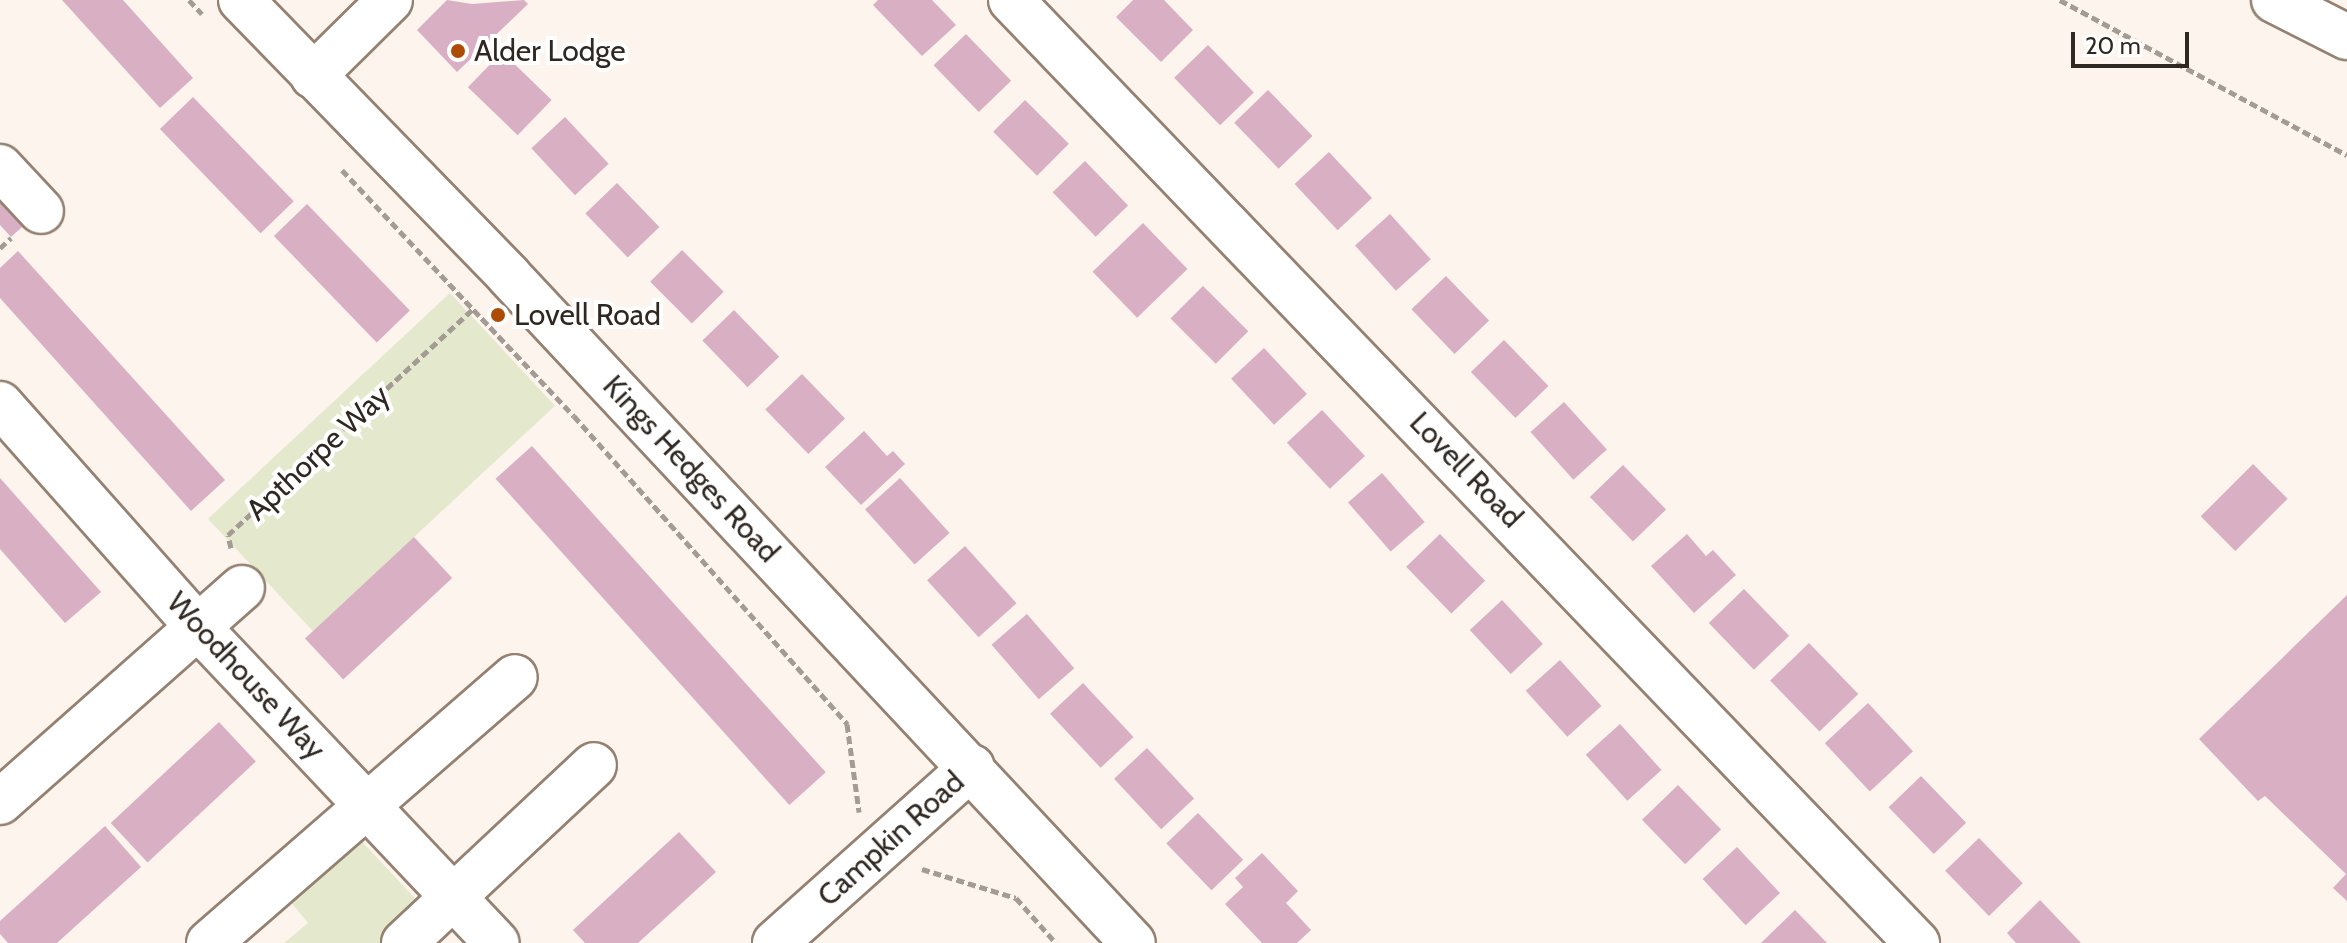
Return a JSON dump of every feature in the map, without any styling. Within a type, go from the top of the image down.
[{"type":"street","points":[[313,76],[390,0]]},
{"type":"street","name":"Lovell Road","points":[[1011,0],[1917,943]]},
{"type":"street","points":[[2274,0],[2347,37]]},
{"type":"street","name":"Kings Hedges Road","points":[[225,11],[313,76],[509,276],[972,767],[1133,943]]},
{"type":"street","points":[[0,167],[41,211]]},
{"type":"street","name":"Woodhouse Way","points":[[0,404],[197,626],[497,943]]},
{"type":"street","points":[[0,802],[242,588]]},
{"type":"street","points":[[209,943],[364,803],[515,677]]},
{"type":"street","points":[[404,943],[594,765]]},
{"type":"street","name":"Campkin Road","points":[[775,943],[972,767]]},
{"type":"path","points":[[189,0],[225,11]]},
{"type":"path","points":[[2060,0],[2347,155]]},
{"type":"path","points":[[332,158],[473,309],[847,724],[859,813],[920,869],[1016,898],[1056,943]]},
{"type":"path","name":"Apthorpe Way","points":[[242,588],[228,535],[509,276]]},
{"type":"green space","points":[[450,293],[555,406],[313,631],[208,519]]},
{"type":"green space","points":[[353,832],[426,910],[390,943],[284,943],[308,923],[286,896]]},
{"type":"building","points":[[62,0],[123,0],[193,78],[160,108]]},
{"type":"building","name":"Alder Lodge","points":[[447,0],[472,4],[524,0],[528,4],[457,72],[417,30]]},
{"type":"building","points":[[878,0],[932,0],[956,25],[922,56],[873,5]]},
{"type":"building","points":[[1133,0],[1164,0],[1193,30],[1161,62],[1116,17]]},
{"type":"building","points":[[966,34],[1011,81],[979,112],[934,65]]},
{"type":"building","points":[[1208,45],[1254,92],[1220,125],[1174,78]]},
{"type":"building","points":[[502,52],[552,100],[518,135],[468,87]]},
{"type":"building","points":[[1268,90],[1312,136],[1279,169],[1234,123]]},
{"type":"building","points":[[193,97],[294,201],[261,233],[160,129]]},
{"type":"building","points":[[1025,100],[1069,144],[1037,176],[993,132]]},
{"type":"building","points":[[565,117],[609,164],[575,195],[531,148]]},
{"type":"building","points":[[1329,152],[1372,198],[1338,230],[1295,184]]},
{"type":"building","points":[[1085,161],[1128,206],[1096,237],[1053,192]]},
{"type":"building","points":[[617,183],[659,227],[628,257],[585,214]]},
{"type":"building","points":[[0,185],[31,219],[11,237],[0,225]]},
{"type":"building","points":[[307,204],[410,310],[377,342],[274,236]]},
{"type":"building","points":[[1390,214],[1431,259],[1396,291],[1355,245]]},
{"type":"building","points":[[1143,223],[1187,269],[1137,318],[1093,272]]},
{"type":"building","points":[[682,250],[724,292],[692,324],[650,282]]},
{"type":"building","points":[[18,251],[225,480],[191,511],[0,298],[0,268]]},
{"type":"building","points":[[1446,276],[1489,321],[1455,354],[1411,309]]},
{"type":"building","points":[[1203,286],[1248,331],[1216,364],[1170,319]]},
{"type":"building","points":[[734,310],[779,357],[748,387],[702,341]]},
{"type":"building","points":[[1504,340],[1548,386],[1515,418],[1471,372]]},
{"type":"building","points":[[1264,348],[1307,394],[1274,425],[1231,379]]},
{"type":"building","points":[[802,374],[845,419],[808,454],[765,409]]},
{"type":"building","points":[[1564,402],[1607,450],[1573,480],[1531,432]]},
{"type":"building","points":[[1322,410],[1365,456],[1330,489],[1287,443]]},
{"type":"building","points":[[864,431],[887,456],[893,451],[905,464],[861,505],[825,467]]},
{"type":"building","points":[[532,446],[826,772],[789,805],[496,479]]},
{"type":"building","points":[[2253,464],[2288,499],[2235,551],[2201,516]]},
{"type":"building","points":[[1623,465],[1666,510],[1633,542],[1590,497]]},
{"type":"building","points":[[1382,473],[1425,522],[1391,552],[1348,503]]},
{"type":"building","points":[[0,478],[101,592],[65,623],[0,549]]},
{"type":"building","points":[[900,478],[950,533],[915,564],[865,509]]},
{"type":"building","points":[[1440,534],[1485,581],[1451,613],[1406,567]]},
{"type":"building","points":[[1687,534],[1706,556],[1713,550],[1736,575],[1694,613],[1651,566]]},
{"type":"building","points":[[414,537],[452,578],[343,680],[305,639]]},
{"type":"building","points":[[965,546],[1017,603],[979,637],[927,580]]},
{"type":"building","points":[[1744,589],[1789,636],[1754,670],[1709,623]]},
{"type":"building","points":[[2347,595],[2347,901],[2333,888],[2346,874],[2265,796],[2258,801],[2199,739]]},
{"type":"building","points":[[1502,600],[1543,644],[1511,674],[1470,630]]},
{"type":"building","points":[[1027,614],[1074,668],[1039,699],[992,645]]},
{"type":"building","points":[[1809,643],[1858,694],[1819,732],[1770,681]]},
{"type":"building","points":[[1560,660],[1601,706],[1567,737],[1526,691]]},
{"type":"building","points":[[1083,683],[1133,737],[1101,768],[1050,714]]},
{"type":"building","points":[[1868,703],[1913,751],[1870,792],[1825,743]]},
{"type":"building","points":[[219,722],[256,761],[148,862],[111,823]]},
{"type":"building","points":[[1620,724],[1661,770],[1627,801],[1586,755]]},
{"type":"building","points":[[1147,748],[1194,798],[1161,829],[1114,779]]},
{"type":"building","points":[[1921,776],[1966,823],[1934,854],[1889,807]]},
{"type":"building","points":[[1678,785],[1721,830],[1685,864],[1642,820]]},
{"type":"building","points":[[1198,813],[1243,860],[1212,890],[1166,844]]},
{"type":"building","points":[[105,826],[141,867],[57,943],[8,943],[0,934],[0,921]]},
{"type":"building","points":[[679,832],[716,872],[638,943],[585,943],[573,930]]},
{"type":"building","points":[[1979,838],[2023,883],[1989,916],[1945,871]]},
{"type":"building","points":[[1737,847],[1780,893],[1746,925],[1703,879]]},
{"type":"building","points":[[1262,853],[1298,891],[1286,903],[1311,930],[1297,943],[1262,943],[1225,904],[1243,887],[1235,878]]},
{"type":"building","points":[[2040,900],[2081,943],[2016,943],[2007,933]]},
{"type":"building","points":[[1795,910],[1827,943],[1761,943]]},
{"type":"place","name":"Alder Lodge","points":[[458,51]]},
{"type":"place","name":"Lovell Road","points":[[498,315]]}]
